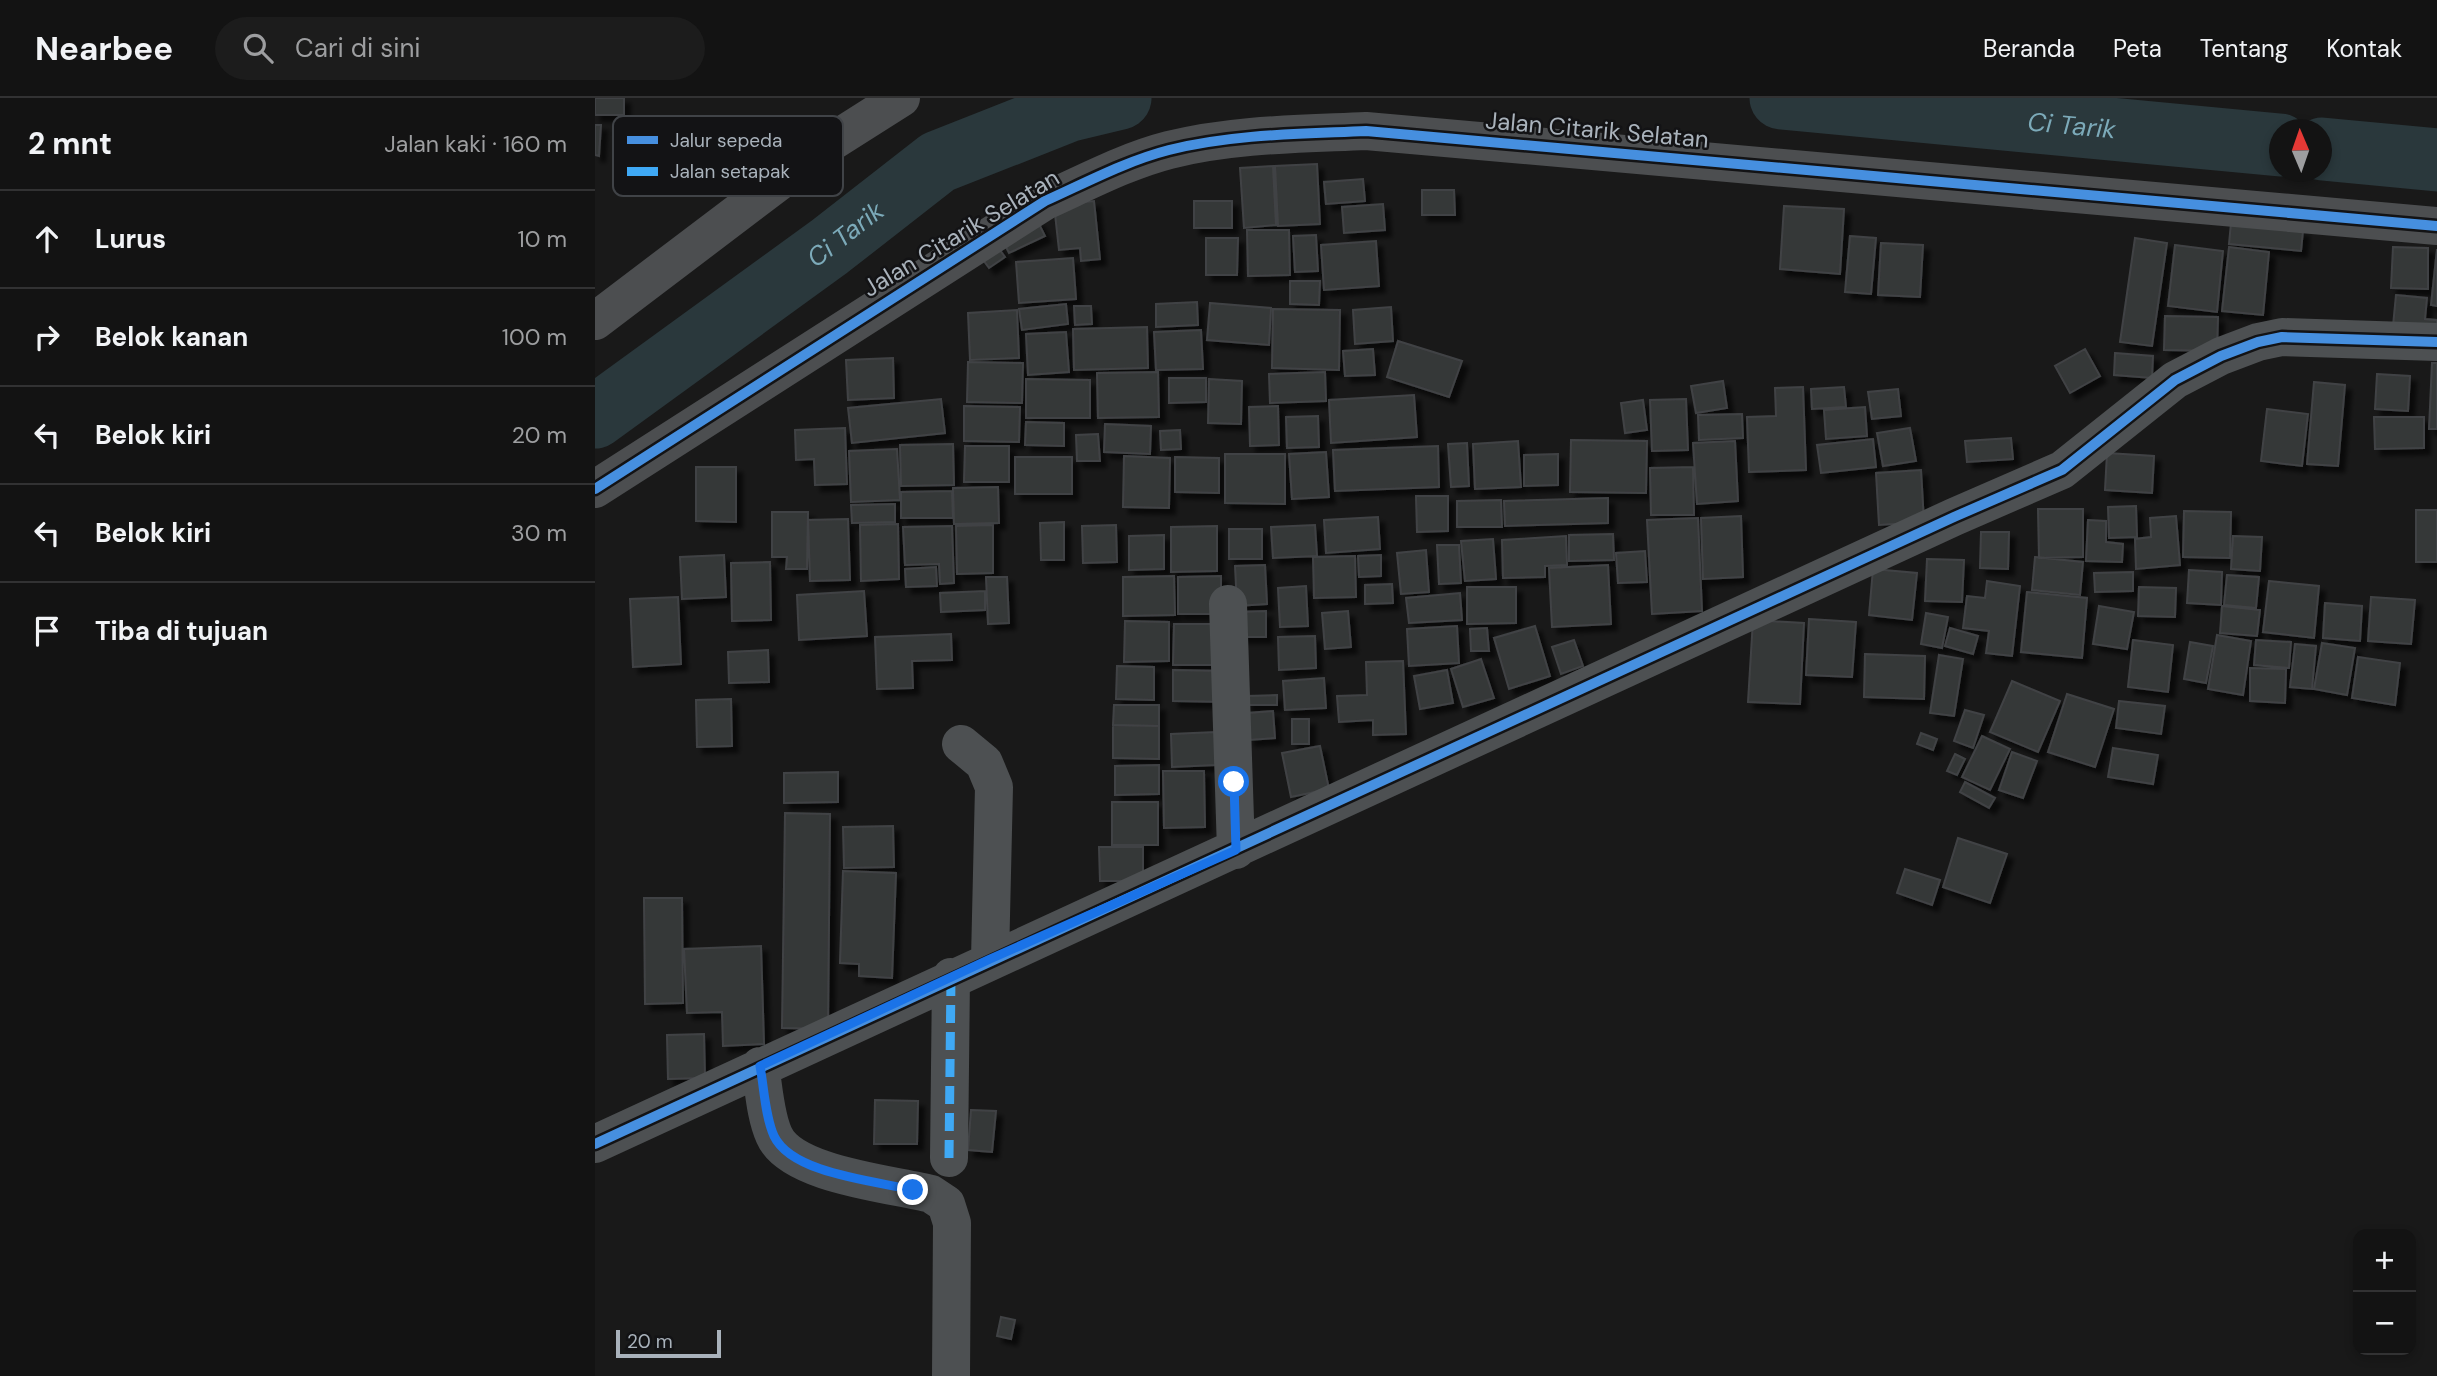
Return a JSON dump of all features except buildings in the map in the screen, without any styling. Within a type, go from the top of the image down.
[{"type":"street","points":[[843,135],[901,98]]},
{"type":"street","name":"Jalan Citarik Selatan","points":[[595,489],[1045,201],[1107,172],[1168,150],[1238,138],[1366,131],[2437,226]]},
{"type":"street","points":[[595,321],[760,196]]},
{"type":"street","points":[[595,1144],[990,959],[1236,850],[1941,523],[2046,478],[2062,470],[2175,380],[2221,356],[2281,337],[2437,342]]},
{"type":"street","points":[[1228,604],[1236,850]]},
{"type":"street","points":[[961,744],[984,762],[994,787],[990,959]]},
{"type":"street","points":[[949,1158],[951,977]]},
{"type":"street","points":[[760,1066],[773,1135],[790,1154],[815,1168],[931,1194],[946,1204],[952,1223],[951,1376]]},
{"type":"waterway","name":"Ci Tarik","points":[[595,417],[829,247],[938,162],[1070,110],[1120,98]]},
{"type":"waterway","name":"Ci Tarik","points":[[1781,98],[2269,144]]},
{"type":"waterway","name":"Ci Tarik","points":[[2332,150],[2437,160]]},
{"type":"marked path","points":[[949,1158],[951,977]]},
{"type":"cycle path","points":[[595,489],[1045,201],[1137,160],[1169,150],[1217,141],[1366,131],[2437,226]]},
{"type":"cycle path","points":[[595,1144],[1954,517],[2062,470],[2175,380],[2221,356],[2258,342],[2282,337],[2437,342]]},
{"type":"route","points":[[913,1190],[815,1168],[783,1149],[773,1135],[760,1066],[990,959],[1236,850],[1234,782]]}]
